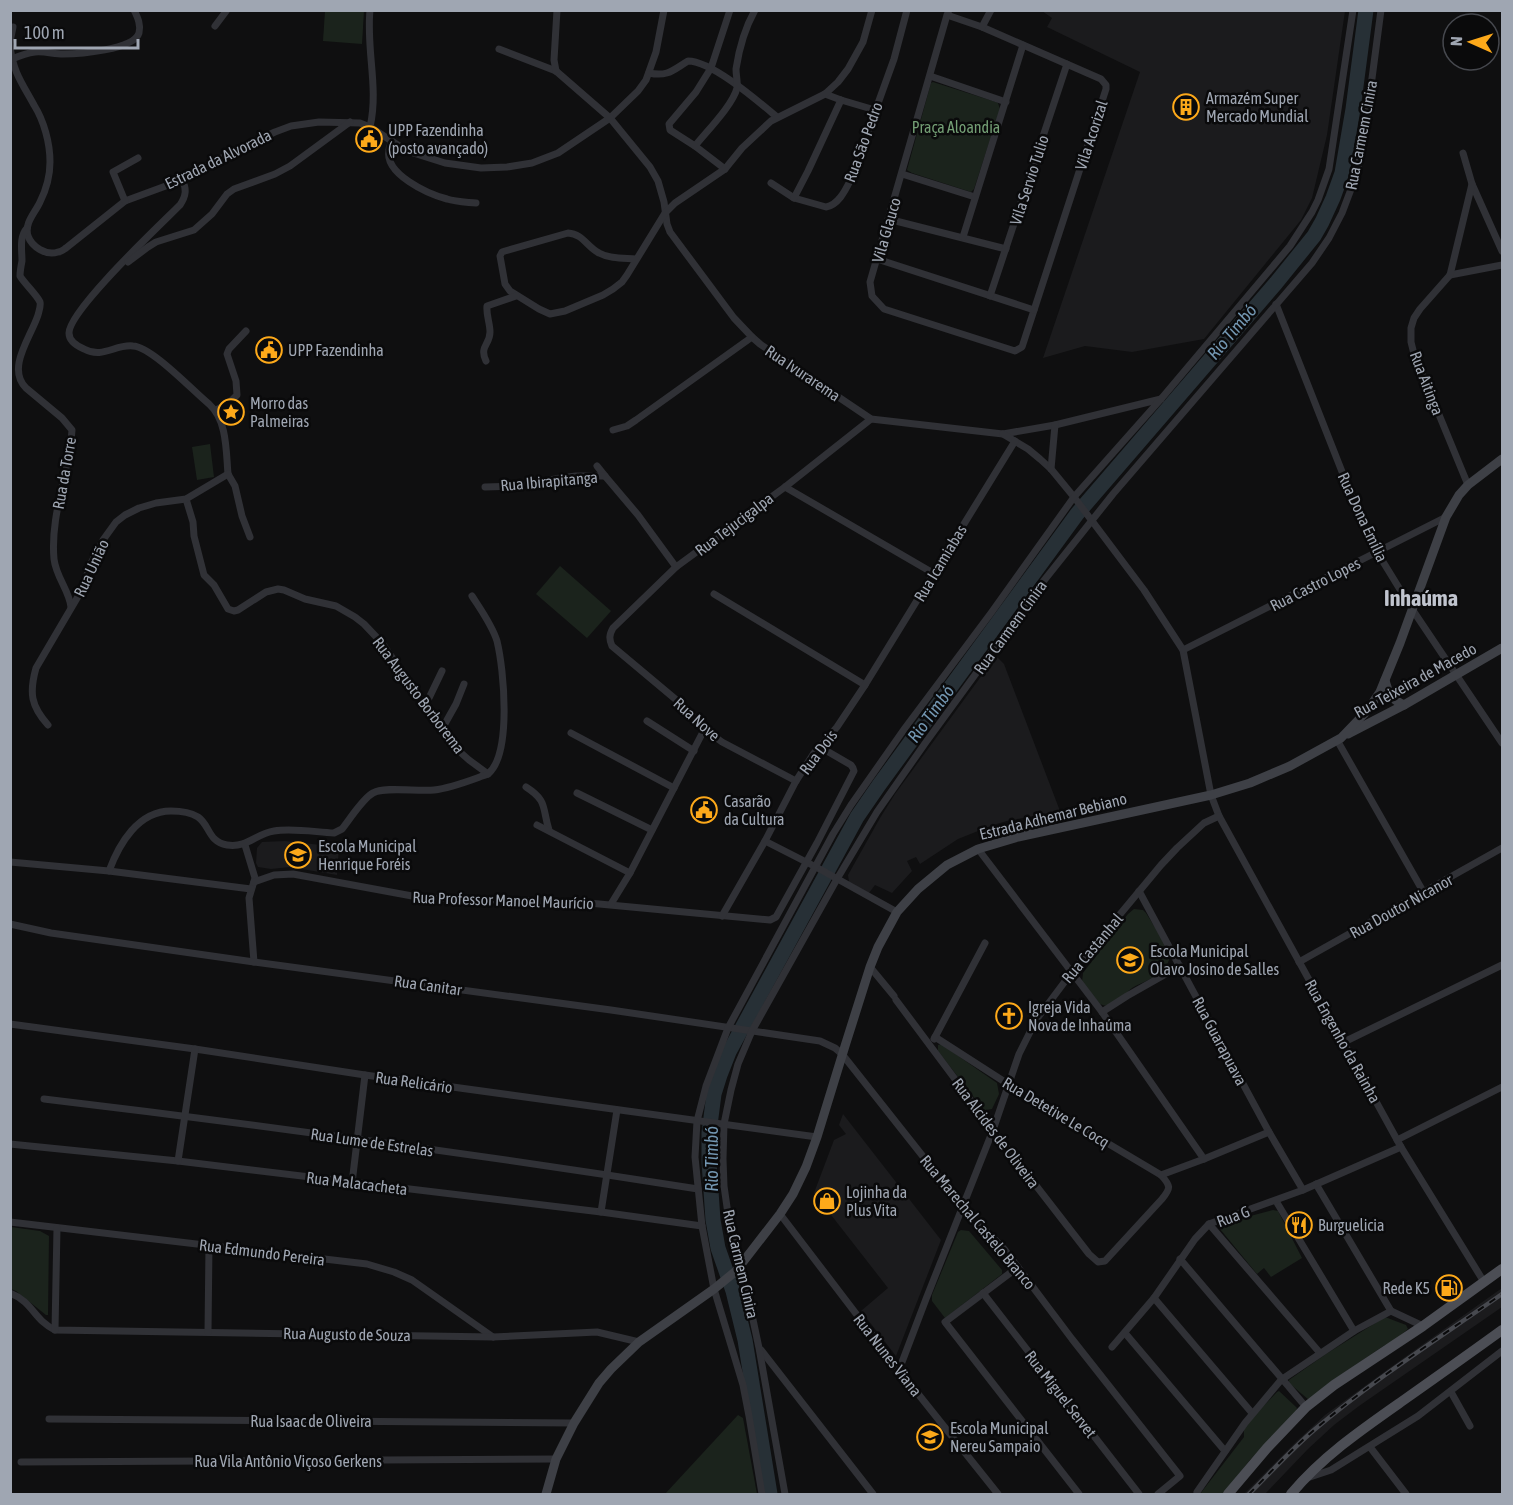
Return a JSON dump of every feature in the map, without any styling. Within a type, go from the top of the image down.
[{"type":"main road","name":"Estrada Adhemar Bebiano","points":[[546,1494],[556,1460],[574,1423],[610,1369],[639,1342],[717,1286],[738,1268],[793,1194],[817,1137],[870,967],[886,930],[897,912],[918,889],[947,865],[978,849],[1018,837],[1211,795],[1269,776],[1339,739],[1367,711],[1385,680],[1446,517],[1468,485],[1503,459]]},
{"type":"main road","name":"Rua Teixeira de Macedo","points":[[1339,739],[1404,705],[1503,648]]},
{"type":"main road","points":[[1385,680],[1392,697],[1396,702],[1404,705]]},
{"type":"main road","points":[[1228,1494],[1306,1407],[1334,1385],[1424,1326],[1503,1269]]},
{"type":"main road","points":[[1291,1494],[1322,1461],[1360,1431],[1503,1330]]},
{"type":"street","points":[[12,60],[35,52],[67,54],[96,51],[134,40],[138,37],[140,24],[134,10]]},
{"type":"street","points":[[215,26],[227,10]]},
{"type":"street","points":[[370,10],[369,34],[374,95],[370,128]]},
{"type":"street","points":[[556,71],[554,60],[557,10]]},
{"type":"street","name":"Estrada da Alvorada","points":[[27,227],[29,238],[36,247],[46,252],[58,253],[125,201],[182,180],[236,150],[275,132],[291,126],[319,122],[360,123],[407,151],[445,163],[481,168],[532,163],[558,153],[610,118],[638,91],[649,73],[658,44],[664,10]]},
{"type":"street","points":[[725,169],[670,130],[669,124],[696,92],[711,68],[730,10]]},
{"type":"street","points":[[695,146],[729,104],[736,90],[736,68],[748,23],[754,10]]},
{"type":"street","points":[[636,259],[601,255],[574,233],[548,238],[501,254],[505,284],[510,291],[550,314],[565,312],[613,290],[627,275],[665,213],[675,203],[725,169],[765,125],[825,94],[838,82],[863,42],[872,10]]},
{"type":"street","name":"Rua São Pedro","points":[[771,183],[794,198],[826,207],[836,202],[850,181],[894,59],[907,10]]},
{"type":"street","points":[[982,27],[992,10]]},
{"type":"street","name":"Rua Carmem Cinira","points":[[762,1494],[743,1385],[702,1226],[695,1157],[700,1121],[713,1067],[731,1028],[833,834],[851,805],[898,738],[1076,499],[1290,246],[1315,206],[1329,169],[1353,10]]},
{"type":"street","name":"Rua Carmem Cinira","points":[[785,1494],[759,1348],[738,1268],[724,1186],[721,1124],[750,1031],[835,878],[877,812],[1042,583],[1091,518],[1312,263],[1329,238],[1350,195],[1356,176],[1364,138],[1381,10]]},
{"type":"street","name":"Vila Acorizal","points":[[948,13],[1101,79],[1106,85],[1023,344],[1019,350]]},
{"type":"street","name":"Vila Glauco","points":[[948,13],[870,282],[870,289],[872,296],[884,309],[1010,350],[1019,350]]},
{"type":"street","points":[[14,27],[10,44],[12,60],[19,80],[41,118],[50,162],[40,202],[27,227]]},
{"type":"street","points":[[963,237],[1023,45]]},
{"type":"street","name":"Rua Ivurarema","points":[[499,49],[556,71],[610,118],[650,167],[658,181],[670,232],[734,318],[752,337],[871,419],[1003,434]]},
{"type":"street","points":[[649,73],[663,75],[676,70],[688,61],[696,61],[737,85],[777,117]]},
{"type":"street","name":"Vila Servio Tulio","points":[[990,296],[1067,64]]},
{"type":"street","points":[[930,76],[1006,102]]},
{"type":"street","points":[[825,94],[875,110]]},
{"type":"street","points":[[794,198],[841,100]]},
{"type":"street","points":[[114,271],[148,246],[194,230],[234,189],[290,166],[350,122]]},
{"type":"street","points":[[392,141],[388,150],[390,161],[400,176],[440,197],[476,203]]},
{"type":"street","points":[[1463,153],[1472,184],[1503,251]]},
{"type":"street","points":[[125,201],[113,172],[138,158]]},
{"type":"street","points":[[902,174],[975,197]]},
{"type":"street","points":[[182,180],[186,190],[185,198],[180,205],[114,271],[86,303],[70,326],[69,333],[73,341],[82,349],[98,353],[131,345],[142,348],[162,362],[216,410],[222,424],[228,474],[233,481],[250,537]]},
{"type":"street","name":"Rua Aitinga","points":[[1468,485],[1414,354],[1410,328],[1420,309],[1450,275],[1472,184]]},
{"type":"street","points":[[888,219],[1006,249]]},
{"type":"street","name":"Rua da Torre","points":[[27,227],[22,237],[20,276],[38,298],[40,305],[20,359],[18,374],[21,384],[62,418],[72,430],[56,518],[54,548],[56,570],[71,607]]},
{"type":"street","points":[[878,259],[1034,310]]},
{"type":"street","points":[[1450,275],[1503,265]]},
{"type":"street","points":[[486,361],[483,349],[490,336],[487,306],[516,296]]},
{"type":"street","name":"Rua Dona Emília","points":[[1275,304],[1350,492],[1377,552],[1412,609],[1503,743]]},
{"type":"street","points":[[216,410],[229,404],[237,395],[236,381],[227,354],[246,331]]},
{"type":"street","points":[[613,430],[627,426],[636,420],[752,337]]},
{"type":"street","points":[[1003,434],[1055,425],[1161,399]]},
{"type":"street","name":"Rua Tejucigalpa","points":[[610,641],[613,628],[676,567],[785,487],[871,419]]},
{"type":"street","points":[[1051,470],[1055,425]]},
{"type":"street","points":[[1003,434],[1028,449],[1051,470],[1076,499],[1144,590],[1184,650],[1211,795]]},
{"type":"street","name":"Rua Icamiabas","points":[[865,685],[1015,441]]},
{"type":"street","points":[[597,466],[605,476]]},
{"type":"street","name":"Rua União","points":[[48,725],[32,699],[33,676],[39,661],[83,588],[90,565],[107,532],[125,515],[139,508],[186,499],[228,474]]},
{"type":"street","name":"Rua Ibirapitanga","points":[[485,487],[521,486],[576,476],[605,476],[638,515],[676,567]]},
{"type":"street","points":[[785,487],[933,573]]},
{"type":"street","name":"Rua Augusto Borborema","points":[[186,499],[194,522],[194,536],[204,575],[214,585],[228,609],[238,610],[266,592],[278,589],[336,606],[364,624],[382,643],[460,752],[488,774]]},
{"type":"street","name":"Rua Castro Lopes","points":[[1184,650],[1446,517]]},
{"type":"street","points":[[714,594],[865,685]]},
{"type":"street","points":[[110,871],[125,838],[154,813],[178,811],[191,814],[199,818],[218,842],[225,845],[245,844],[272,831],[334,833],[342,829],[367,798],[377,791],[434,790],[488,774],[498,759],[504,738],[502,678],[496,640],[472,596]]},
{"type":"street","name":"Rua Nove","points":[[610,641],[618,652],[722,742],[796,781]]},
{"type":"street","points":[[424,703],[429,698],[442,671]]},
{"type":"street","points":[[442,729],[464,684]]},
{"type":"street","name":"Rua Dois","points":[[723,916],[796,781],[865,685]]},
{"type":"street","points":[[647,721],[694,751]]},
{"type":"street","points":[[611,904],[630,873],[705,728]]},
{"type":"street","points":[[571,733],[674,788]]},
{"type":"street","points":[[1339,739],[1424,893]]},
{"type":"street","points":[[806,862],[854,771],[850,765],[820,747]]},
{"type":"street","points":[[526,787],[542,800],[549,830]]},
{"type":"street","points":[[577,793],[652,830]]},
{"type":"street","name":"Rua Engenho da Rainha","points":[[1211,795],[1219,816],[1397,1140],[1484,1282]]},
{"type":"street","name":"Rua Castanhal","points":[[899,1370],[993,1130],[1023,1045],[1036,1020],[1072,972],[1161,865],[1204,823],[1219,816]]},
{"type":"street","points":[[537,825],[630,873]]},
{"type":"street","points":[[765,841],[897,912]]},
{"type":"street","points":[[245,844],[255,878],[249,898],[254,962]]},
{"type":"street","name":"Rua Doutor Nicanor","points":[[1299,962],[1503,848]]},
{"type":"street","points":[[978,849],[1102,1012],[1204,1159]]},
{"type":"street","name":"Rua Professor Manoel Maurício","points":[[10,862],[253,886],[274,875],[293,874],[423,898],[611,904],[767,921],[776,917],[806,862]]},
{"type":"street","name":"Rua Guarapuava","points":[[1139,891],[1302,1190]]},
{"type":"street","name":"Rua Canitar","points":[[10,924],[51,933],[820,1041],[842,1054]]},
{"type":"street","points":[[930,1046],[985,943]]},
{"type":"street","points":[[1344,1042],[1503,965]]},
{"type":"street","points":[[1102,1012],[1180,966]]},
{"type":"street","name":"Rua Alcides de Oliveira","points":[[870,967],[993,1130],[1089,1254],[1098,1262],[1110,1257],[1168,1191],[1168,1185],[1161,1175]]},
{"type":"street","name":"Rua Relicário","points":[[10,1024],[817,1137]]},
{"type":"street","name":"Rua Detetive Le Cocq","points":[[935,1037],[1008,1084],[1161,1175]]},
{"type":"street","points":[[178,1161],[195,1049]]},
{"type":"street","name":"Rua Marechal Castelo Branco","points":[[842,1054],[963,1208],[1005,1250],[1180,1476],[1158,1494]]},
{"type":"street","points":[[352,1183],[365,1075]]},
{"type":"street","points":[[1397,1140],[1503,1087]]},
{"type":"street","name":"Rua Lume de Estrelas","points":[[44,1099],[607,1174],[698,1189]]},
{"type":"street","points":[[601,1212],[617,1110]]},
{"type":"street","points":[[1161,1175],[1269,1132]]},
{"type":"street","name":"Rua Malacacheta","points":[[10,1144],[178,1161],[702,1226]]},
{"type":"street","name":"Rua G","points":[[1112,1347],[1154,1298],[1180,1259],[1209,1224],[1276,1201],[1401,1147]]},
{"type":"street","points":[[1317,1184],[1391,1311],[1424,1326]]},
{"type":"street","points":[[1276,1201],[1354,1331]]},
{"type":"street","name":"Rua Nunes Viana","points":[[780,1214],[899,1370],[998,1494]]},
{"type":"street","name":"Rua Edmundo Pereira","points":[[10,1222],[367,1264],[412,1280],[494,1337]]},
{"type":"street","points":[[1209,1224],[1320,1353]]},
{"type":"street","points":[[10,1293],[23,1299],[44,1324],[55,1330],[57,1228]]},
{"type":"street","points":[[208,1332],[209,1245]]},
{"type":"street","points":[[1180,1259],[1306,1407]]},
{"type":"street","points":[[1018,1267],[945,1322],[1079,1494]]},
{"type":"street","name":"Rua Miguel Servet","points":[[983,1293],[1139,1494]]},
{"type":"street","points":[[1154,1298],[1252,1413]]},
{"type":"street","points":[[1197,1492],[1252,1413],[1281,1380],[1354,1331],[1391,1311]]},
{"type":"street","name":"Rua Augusto de Souza","points":[[55,1330],[494,1337],[597,1332],[639,1342]]},
{"type":"street","points":[[1125,1333],[1226,1451]]},
{"type":"street","points":[[759,1348],[873,1494]]},
{"type":"street","points":[[1304,1479],[1331,1470],[1370,1447],[1418,1416],[1503,1351]]},
{"type":"street","points":[[1451,1392],[1470,1426]]},
{"type":"street","name":"Rua Isaac de Oliveira","points":[[49,1419],[574,1423]]},
{"type":"street","points":[[1370,1447],[1406,1494]]},
{"type":"street","name":"Rua Vila Antônio Viçoso Gerkens","points":[[21,1462],[556,1460]]},
{"type":"shaded area","points":[[1042,11],[1345,11],[1327,135],[1312,198],[1301,220],[1204,339],[1132,352],[1085,346],[1043,358],[1140,72],[1047,27],[1052,18]]},
{"type":"shaded area","points":[[996,656],[1004,664],[1060,811],[993,825],[958,839],[920,864],[916,857],[907,861],[912,871],[892,893],[875,885],[869,893],[849,882],[848,875],[895,794]]},
{"type":"shaded area","name":"Escola Municipal Henrique Foréis","points":[[285,841],[339,847],[337,875],[290,867],[271,869],[258,867],[257,848],[262,842]]},
{"type":"shaded area","points":[[843,1114],[941,1240],[896,1356],[861,1311],[888,1288],[814,1193],[834,1140],[846,1134],[839,1125]]},
{"type":"shaded area","points":[[1502,1288],[1502,1307],[1334,1425],[1265,1494],[1244,1494],[1325,1415]]},
{"type":"green space","points":[[325,11],[364,11],[362,44],[323,41]]},
{"type":"green space","name":"Praça Aloandia","points":[[933,82],[998,103],[1000,109],[974,189],[971,192],[907,170]]},
{"type":"green space","points":[[210,444],[214,477],[197,480],[192,447]]},
{"type":"green space","points":[[560,566],[611,611],[587,638],[536,594]]},
{"type":"green space","name":"Escola Municipal Olavo Josino de Salles","points":[[1134,909],[1143,910],[1146,913],[1164,942],[1169,960],[1166,967],[1158,974],[1132,988],[1116,1002],[1109,1005],[1100,1004],[1082,982],[1083,973]]},
{"type":"green space","points":[[941,1044],[997,1083],[999,1094],[992,1109],[983,1109],[938,1051],[938,1045]]},
{"type":"green space","points":[[1273,1210],[1278,1211],[1302,1258],[1271,1277],[1264,1268],[1257,1274],[1220,1229],[1224,1223]]},
{"type":"green space","points":[[11,1227],[40,1231],[49,1236],[48,1315],[11,1289]]},
{"type":"green space","points":[[969,1231],[1002,1270],[1002,1274],[945,1318],[932,1301],[932,1295],[958,1232]]},
{"type":"green space","points":[[1385,1317],[1406,1325],[1408,1329],[1390,1344],[1385,1345],[1330,1382],[1309,1400],[1289,1383],[1289,1380],[1326,1354]]},
{"type":"green space","points":[[1279,1391],[1297,1408],[1296,1411],[1250,1460],[1223,1494],[1200,1494],[1244,1437],[1244,1426]]},
{"type":"green space","points":[[738,1415],[743,1418],[757,1494],[665,1494]]},
{"type":"waterway","name":"Rio Timbó","points":[[770,1494],[745,1340],[733,1291],[718,1248],[713,1220],[709,1133],[714,1094],[729,1052],[857,817],[879,785],[1077,514],[1314,236],[1333,198],[1342,173],[1366,10]]},
{"type":"railway","points":[[1249,1494],[1297,1445],[1336,1412],[1406,1360],[1502,1294]]},
{"type":"place","name":"Armazém Super Mercado Mundial","points":[[1186,107]]},
{"type":"place","name":"UPP Fazendinha (posto avançado)","points":[[369,139]]},
{"type":"place","name":"UPP Fazendinha","points":[[269,350]]},
{"type":"place","name":"Morro das Palmeiras","points":[[231,412]]},
{"type":"place","name":"Casarão da Cultura","points":[[704,810]]},
{"type":"place","name":"Escola Municipal Henrique Foréis","points":[[298,855]]},
{"type":"place","name":"Escola Municipal Olavo Josino de Salles","points":[[1130,960]]},
{"type":"place","name":"Igreja Vida Nova de Inhaúma","points":[[1009,1016]]},
{"type":"place","name":"Lojinha da Plus Vita","points":[[827,1201]]},
{"type":"place","name":"Burguelicia","points":[[1299,1225]]},
{"type":"place","name":"Rede K5","points":[[1449,1288]]},
{"type":"place","name":"Escola Municipal Nereu Sampaio","points":[[930,1437]]},
{"type":"district","name":"Inhaúma","points":[[1421,598]]}]
